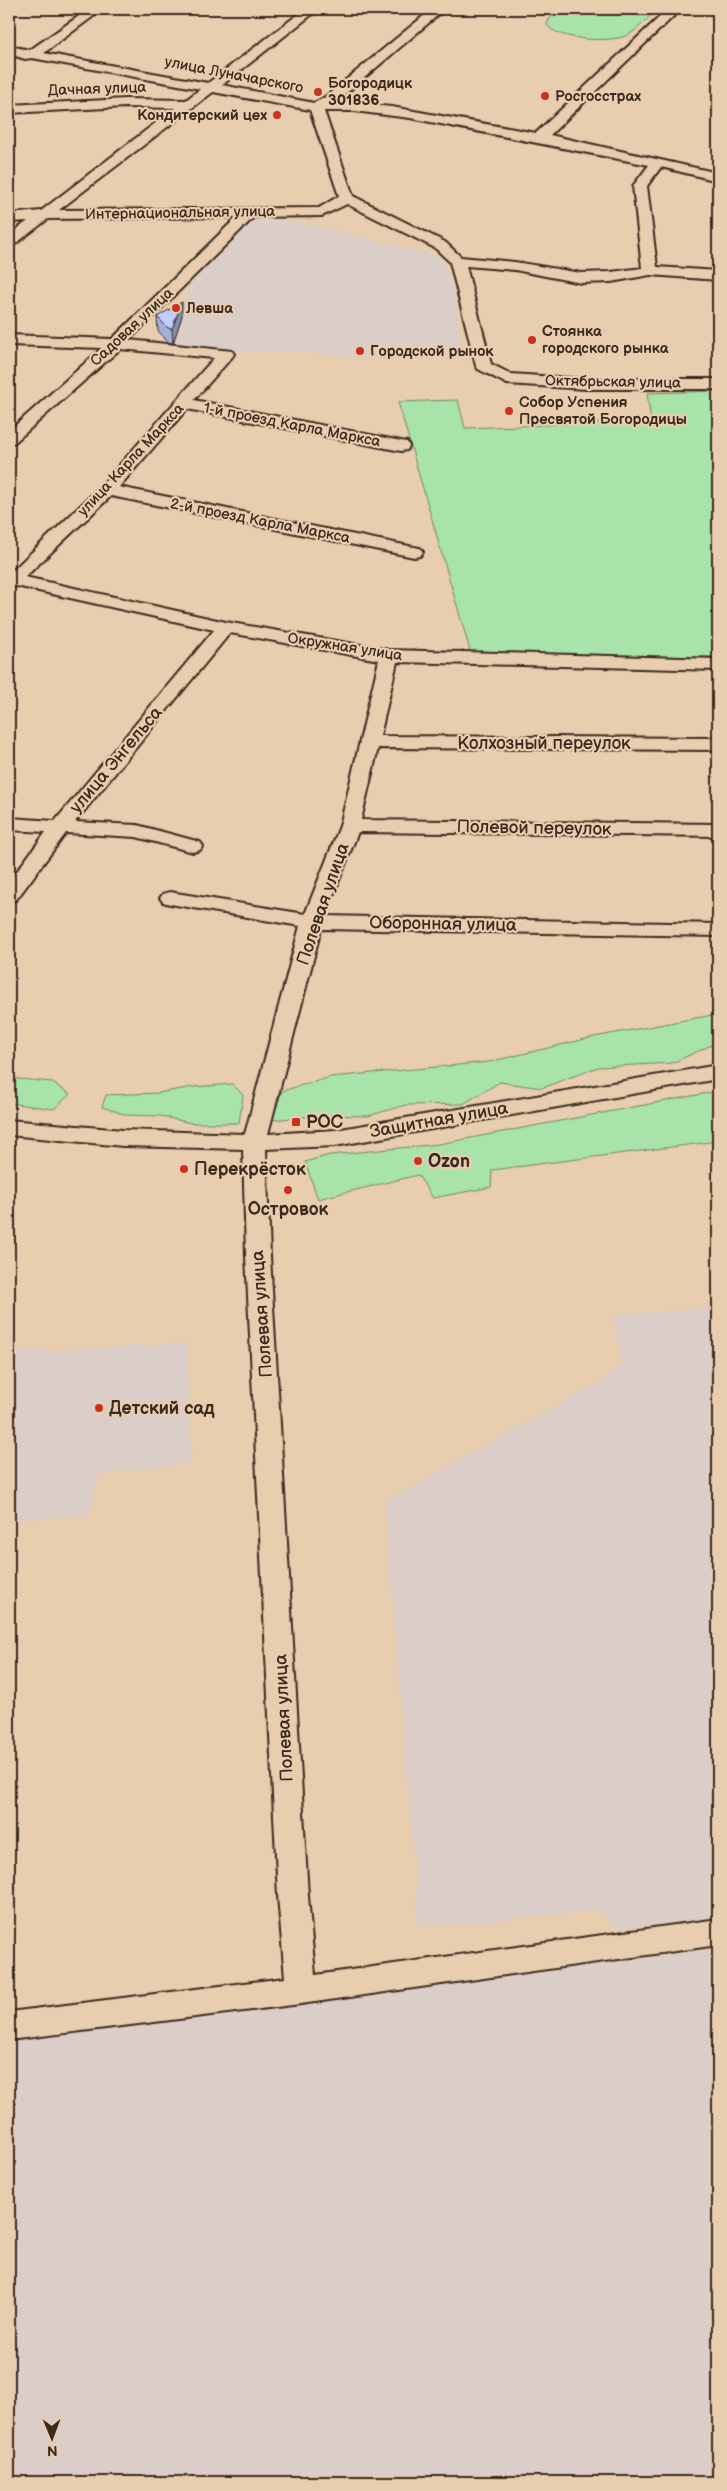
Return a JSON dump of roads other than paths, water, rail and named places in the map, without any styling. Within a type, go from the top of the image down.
[{"type":"street","points":[[9,56],[33,54],[97,9]]},
{"type":"street","points":[[9,242],[312,9]]},
{"type":"street","points":[[439,9],[330,100],[316,107],[347,198],[440,245],[457,261],[515,266],[581,278],[611,277],[650,270],[718,276]]},
{"type":"street","points":[[540,137],[675,9]]},
{"type":"street","name":"улица Луначарского","points":[[9,50],[316,107],[337,105],[370,108],[540,137],[718,177]]},
{"type":"street","name":"Дачная улица","points":[[9,109],[126,103],[186,104]]},
{"type":"street","points":[[650,270],[640,186],[658,162]]},
{"type":"street","name":"Интернациональная улица","points":[[9,218],[322,212],[347,198]]},
{"type":"street","name":"Садовая улица","points":[[9,439],[116,344],[251,212]]},
{"type":"street","name":"Октябрьская улица","points":[[457,261],[484,366],[507,379],[586,384],[718,384]]},
{"type":"street","points":[[9,340],[116,344]]},
{"type":"street","name":"улица Карла Маркса","points":[[10,581],[107,490],[226,354],[116,344]]},
{"type":"street","name":"1-й проезд Карла Маркса","points":[[183,403],[401,446]]},
{"type":"street","name":"2-й проезд Карла Маркса","points":[[107,490],[414,552]]},
{"type":"street","name":"Окружная улица","points":[[10,581],[226,627],[389,656],[718,664]]},
{"type":"street","name":"улица Энгельса","points":[[9,896],[61,826],[226,627]]},
{"type":"street","name":"Полевая улица","points":[[301,1990],[293,1896],[258,1256],[254,1142],[312,922],[350,826],[389,656]]},
{"type":"street","name":"Колхозный переулок","points":[[369,742],[718,744]]},
{"type":"street","points":[[9,824],[137,831],[193,846]]},
{"type":"street","name":"Полевой переулок","points":[[350,826],[718,830]]},
{"type":"street","name":"Оборонная улица","points":[[170,898],[312,922],[718,930]]},
{"type":"street","name":"Защитная улица","points":[[9,1127],[123,1138],[254,1142],[335,1138],[718,1072]]},
{"type":"street","points":[[9,2026],[301,1990],[718,1932]]},
{"type":"place","name":"Богородицк 301836","points":[[318,92]]},
{"type":"place","name":"Росгосстрах","points":[[545,96]]},
{"type":"place","name":"Кондитерский цех","points":[[277,115]]},
{"type":"place","name":"Левша","points":[[176,308]]},
{"type":"place","name":"Cтоянка городского рынка","points":[[532,340]]},
{"type":"place","name":"Городской рынок","points":[[360,351]]},
{"type":"place","name":"Собор Успения Пресвятой Богородицы","points":[[509,411]]},
{"type":"place","name":"РОС","points":[[296,1122]]},
{"type":"place","name":"Ozon","points":[[418,1161]]},
{"type":"place","name":"Перекрёсток","points":[[184,1169]]},
{"type":"place","name":"Островок","points":[[288,1190]]},
{"type":"place","name":"Детский сад","points":[[99,1408]]}]
